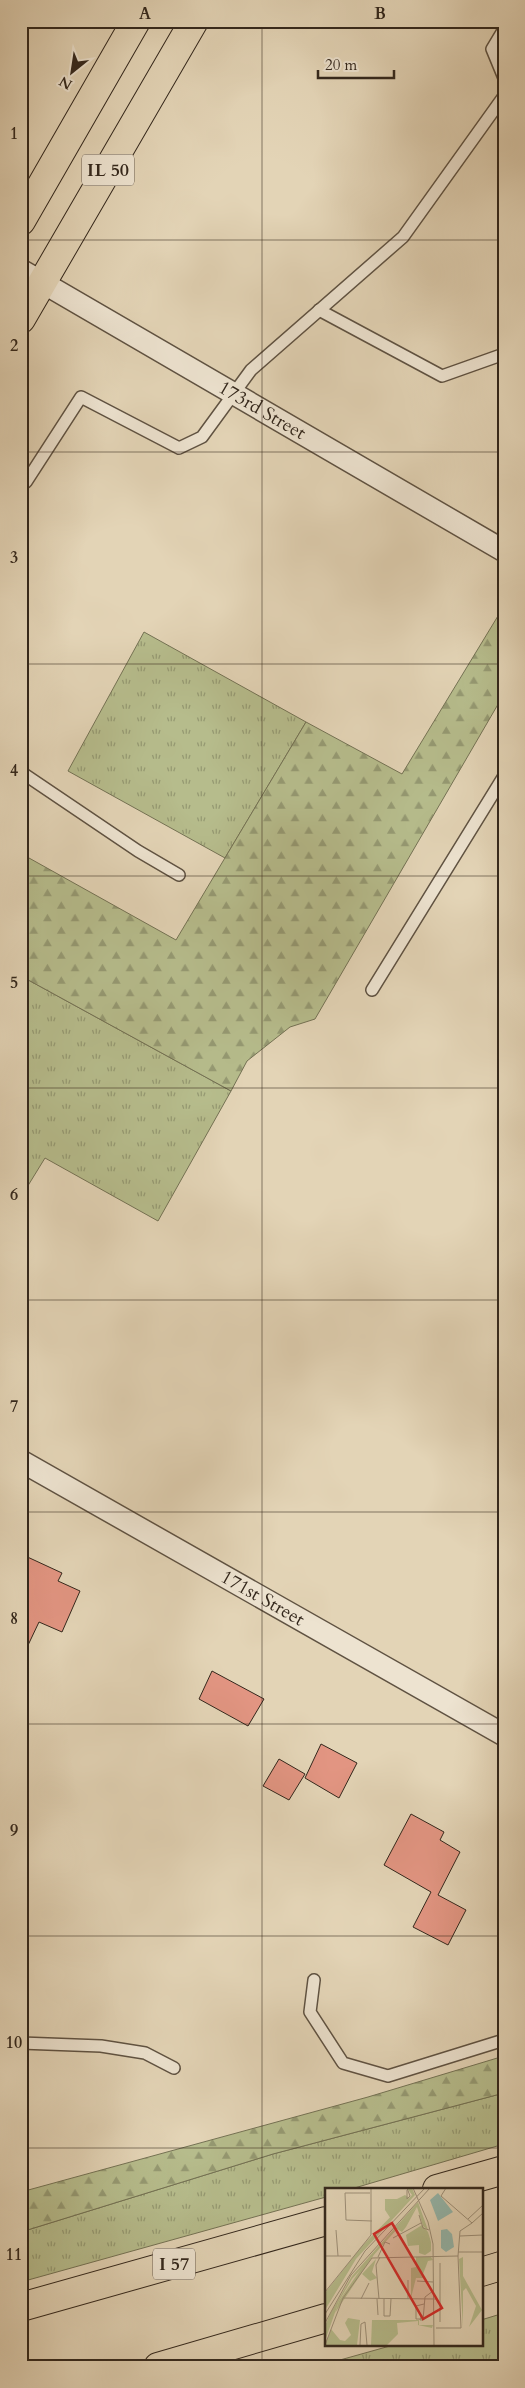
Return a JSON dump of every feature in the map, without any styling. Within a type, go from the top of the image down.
[{"type":"main road","name":"IL 50","points":[[21,221],[136,21]]},
{"type":"main road","name":"IL 50","points":[[21,319],[32,276],[194,21]]},
{"type":"main road","points":[[441,2188],[504,2170]]},
{"type":"main road","name":"I 57","points":[[21,2307],[325,2221]]},
{"type":"main road","points":[[482,2272],[504,2265]]},
{"type":"main road","points":[[158,2367],[325,2318]]},
{"type":"street","name":"173rd Street","points":[[32,276],[236,393],[504,551]]},
{"type":"street","name":"171st Street","points":[[21,1461],[504,1735]]},
{"type":"lane","points":[[504,29],[492,49],[504,78]]},
{"type":"lane","points":[[21,483],[26,482],[81,397],[179,448],[202,437],[251,370],[403,237],[504,96]]},
{"type":"lane","points":[[319,310],[442,376],[504,354]]},
{"type":"lane","points":[[21,772],[138,851],[179,875]]},
{"type":"lane","points":[[372,990],[504,776]]},
{"type":"lane","points":[[314,1980],[310,2012],[342,2063],[388,2076],[504,2040]]},
{"type":"lane","points":[[21,2043],[101,2046],[145,2053],[174,2068]]},
{"type":"green space","points":[[504,606],[504,694],[315,1019],[290,1027],[247,1061],[231,1091],[21,976],[21,872],[29,858],[176,940],[306,722],[402,774]]},
{"type":"green space","points":[[144,632],[306,722],[225,858],[68,771]]},
{"type":"green space","points":[[21,976],[231,1091],[158,1221],[45,1158],[21,1197]]},
{"type":"green space","points":[[504,2056],[504,2093],[273,2154],[21,2232],[21,2192],[368,2097]]},
{"type":"green space","points":[[504,2093],[504,2144],[354,2188],[325,2188],[325,2197],[21,2282],[21,2232],[273,2154]]},
{"type":"green space","points":[[504,2313],[504,2367],[315,2367],[390,2346],[482,2346],[482,2320]]},
{"type":"building","points":[[21,1554],[62,1573],[58,1581],[80,1591],[62,1632],[39,1622],[21,1660]]},
{"type":"building","points":[[212,1671],[264,1699],[248,1726],[199,1699]]},
{"type":"building","points":[[321,1744],[357,1763],[339,1798],[305,1778]]},
{"type":"building","points":[[279,1759],[305,1774],[289,1800],[263,1786]]},
{"type":"building","points":[[411,1814],[444,1832],[440,1840],[460,1852],[438,1895],[466,1910],[448,1945],[413,1927],[431,1892],[384,1865]]}]
